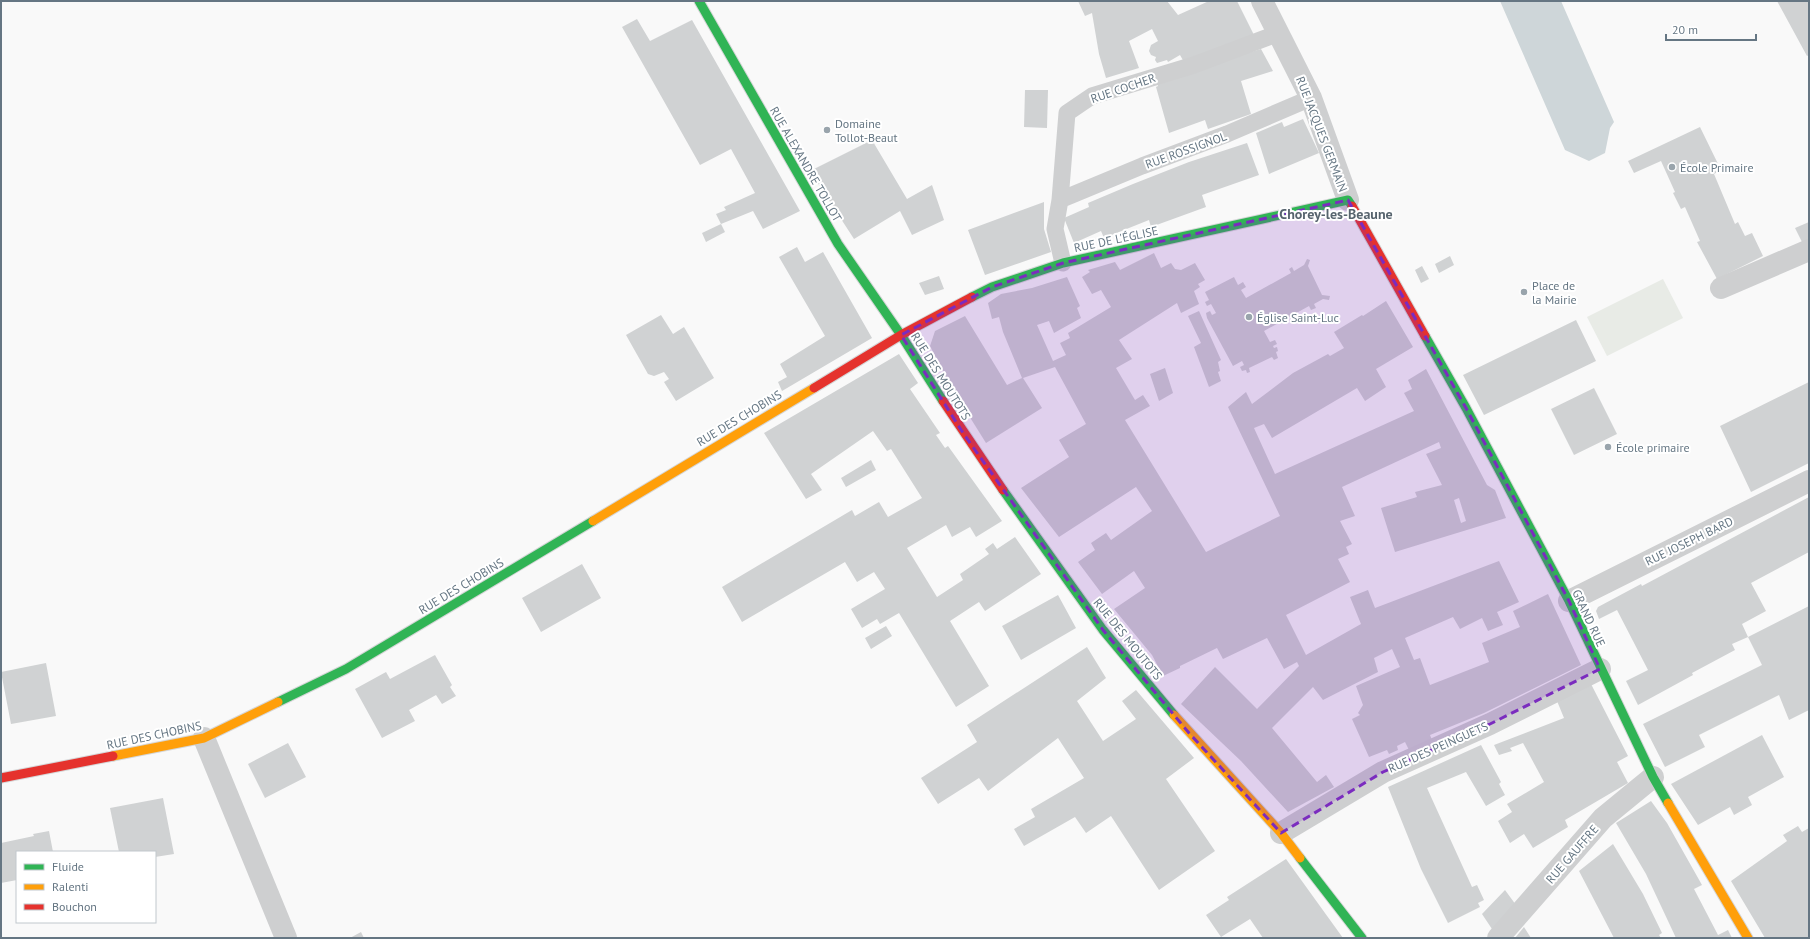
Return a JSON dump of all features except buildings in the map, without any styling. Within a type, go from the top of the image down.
[{"type":"street","name":"RUE ALEXANDRE TOLLOT","points":[[699,1],[838,244],[901,334]]},
{"type":"street","name":"RUE JACQUES GERMAIN","points":[[1262,1],[1311,98],[1348,200],[1410,307]]},
{"type":"street","name":"RUE DE L'ÉGLISE","points":[[901,334],[992,287],[1063,263],[1348,200]]},
{"type":"street","points":[[1721,288],[1809,250]]},
{"type":"street","name":"GRAND RUE","points":[[1410,307],[1466,408],[1569,601],[1600,669],[1653,777],[1748,938]]},
{"type":"street","name":"RUE DES CHOBINS","points":[[1,778],[204,738],[346,669],[901,334]]},
{"type":"street","name":"RUE DES MOUTOTS","points":[[901,334],[962,433],[1103,630],[1189,732],[1281,833],[1362,938]]},
{"type":"street","name":"RUE JOSEPH BARD","points":[[1569,601],[1809,481]]},
{"type":"street","name":"RUE DES PEINGUETS","points":[[1281,833],[1383,772],[1490,724],[1600,669]]},
{"type":"street","points":[[204,738],[286,938]]},
{"type":"street","name":"RUE GAUFFRE","points":[[1498,938],[1603,818],[1653,777]]},
{"type":"lane","name":"RUE COCHER","points":[[1063,263],[1055,229],[1060,200],[1067,113],[1092,96],[1194,65],[1279,33]]},
{"type":"lane","name":"RUE ROSSIGNOL","points":[[1060,200],[1142,166],[1227,134],[1311,98]]},
{"type":"highlighted area","points":[[1348,200],[1466,408],[1569,601],[1600,669],[1490,724],[1383,772],[1281,833],[1189,733],[1103,630],[963,433],[901,335],[992,287],[1063,263]]},
{"type":"shaded area","points":[[1500,1],[1561,1],[1614,122],[1610,128],[1605,153],[1589,161],[1565,150]]},
{"type":"shaded area","points":[[1663,279],[1683,318],[1607,356],[1587,317]]},
{"type":"traffic: fast","points":[[699,1],[838,244],[901,335],[943,401]]},
{"type":"traffic: fast","points":[[972,297],[992,287],[1063,263],[1348,200],[1352,206]]},
{"type":"traffic: fast","points":[[1425,336],[1466,408],[1569,601],[1653,777],[1668,803]]},
{"type":"traffic: fast","points":[[1003,490],[1103,630],[1174,715]]},
{"type":"traffic: fast","points":[[278,702],[346,669],[593,521]]},
{"type":"traffic: fast","points":[[1300,858],[1362,938]]},
{"type":"traffic: slow","points":[[593,521],[814,388]]},
{"type":"traffic: slow","points":[[113,756],[204,738],[278,702]]},
{"type":"traffic: slow","points":[[1174,715],[1281,833],[1300,858]]},
{"type":"traffic: slow","points":[[1668,803],[1748,938]]},
{"type":"traffic: jam","points":[[1352,206],[1425,336]]},
{"type":"traffic: jam","points":[[814,388],[901,335],[972,297]]},
{"type":"traffic: jam","points":[[943,401],[1003,490]]},
{"type":"traffic: jam","points":[[1,778],[113,756]]},
{"type":"place","name":"Domaine Tollot-Beaut","points":[[827,130]]},
{"type":"place","name":"École Primaire","points":[[1672,167]]},
{"type":"place","name":"Place de la Mairie","points":[[1524,292]]},
{"type":"place","name":"Église Saint-Luc","points":[[1249,317]]},
{"type":"place","name":"École primaire","points":[[1608,447]]},
{"type":"district","name":"Chorey-les-Beaune","points":[[1336,214]]}]
